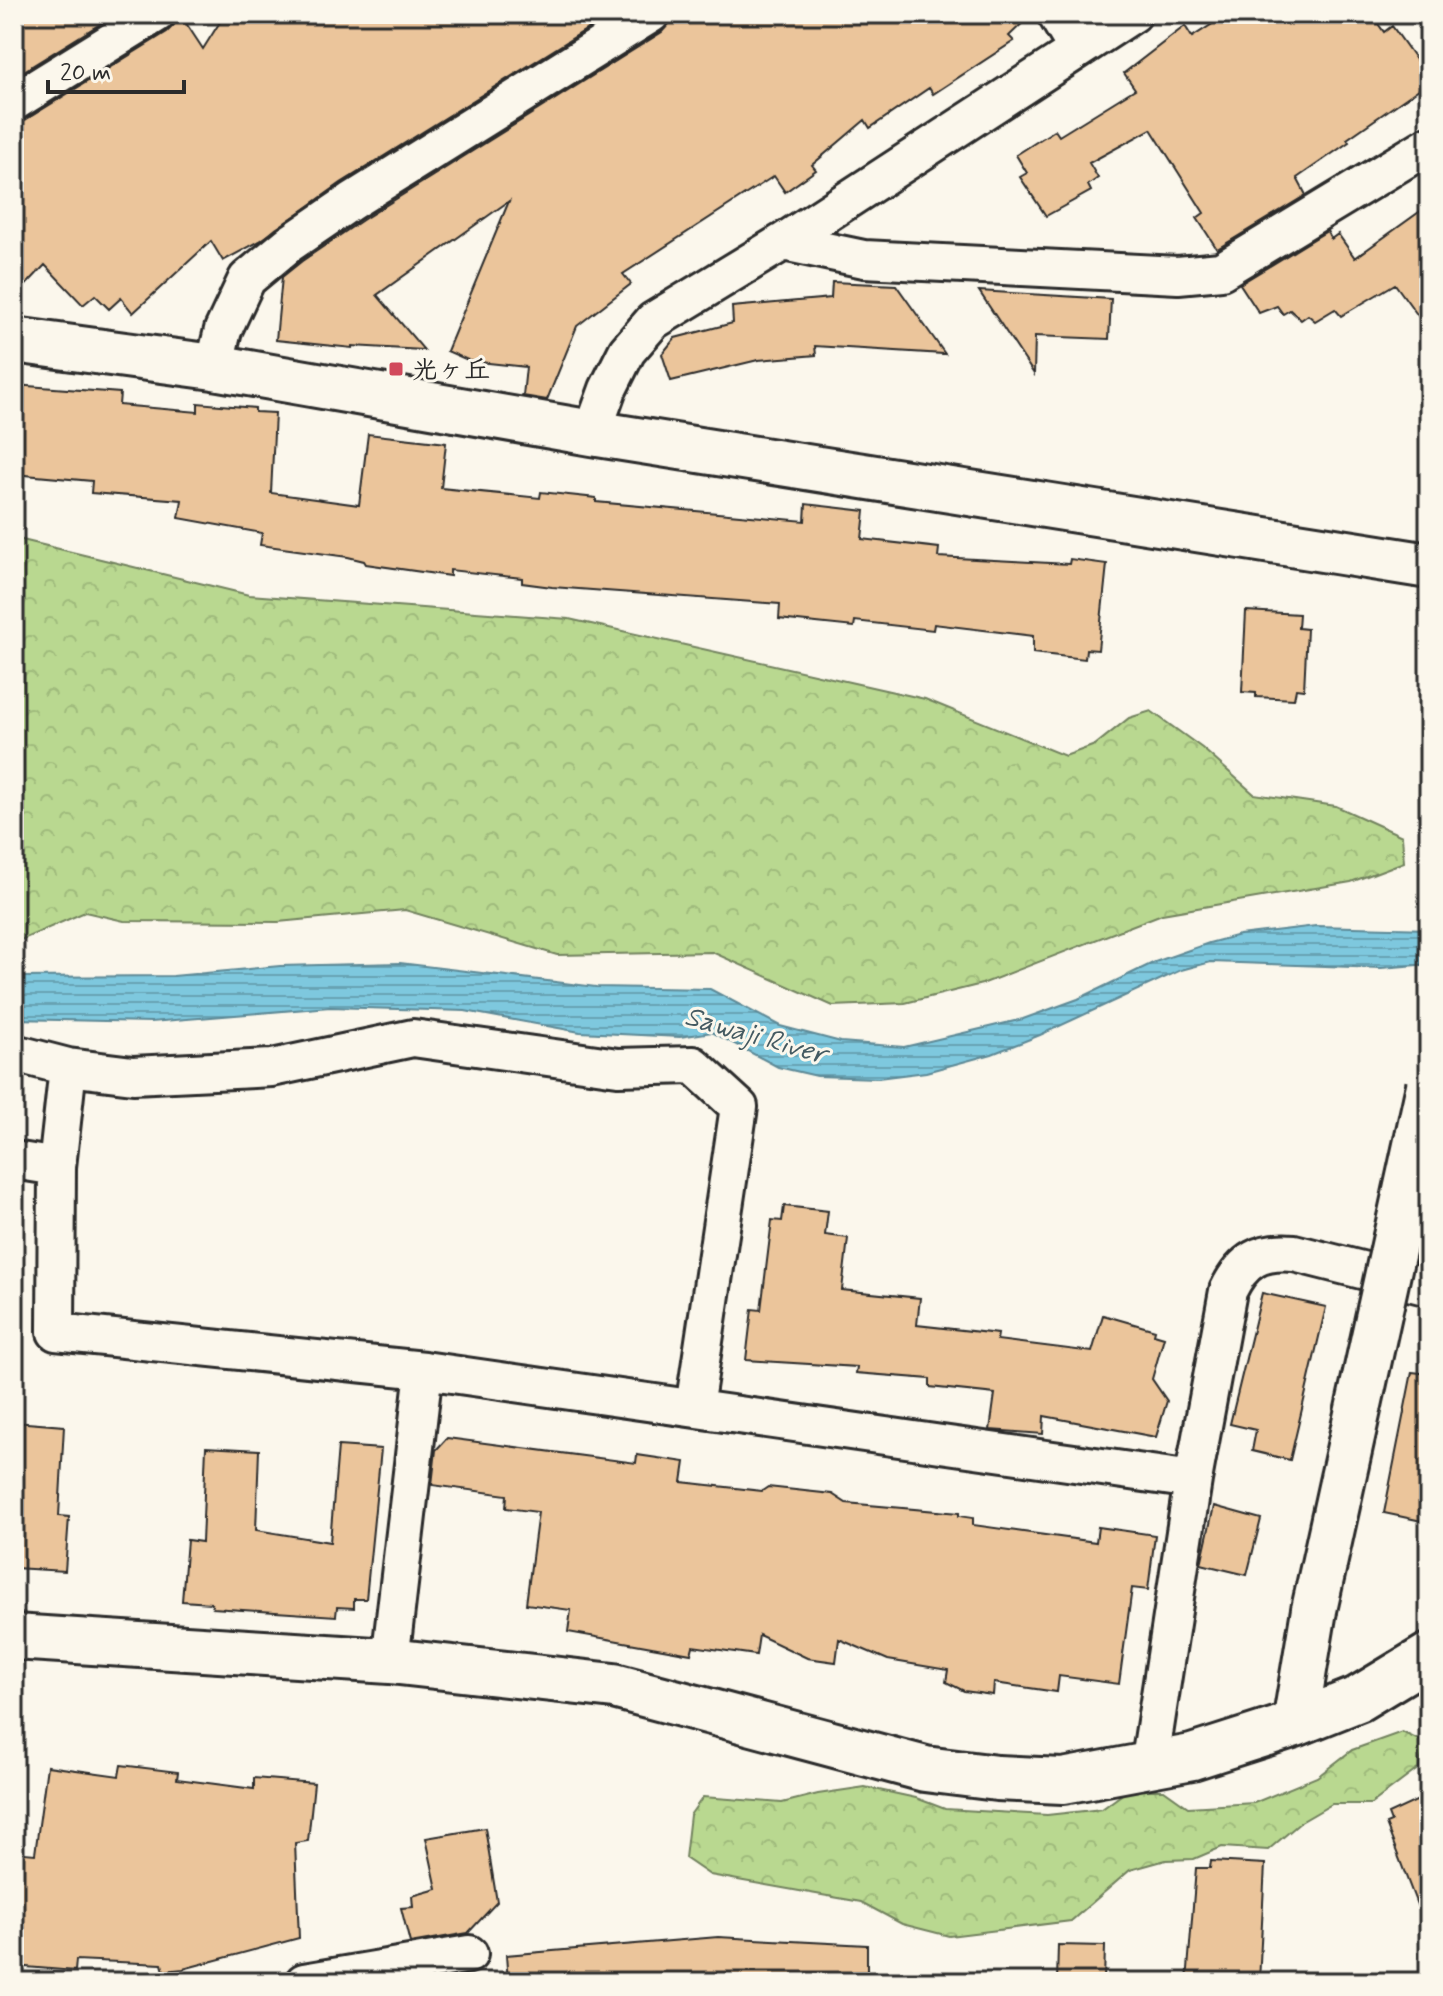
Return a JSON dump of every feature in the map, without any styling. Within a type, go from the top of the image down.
[{"type":"street","points":[[14,102],[156,14]]},
{"type":"street","points":[[214,367],[223,330],[247,279],[289,244],[352,201],[651,14]]},
{"type":"street","points":[[1056,14],[1077,49]]},
{"type":"street","points":[[592,433],[608,389],[627,351],[653,321],[783,242],[1133,14]]},
{"type":"street","points":[[783,242],[864,259],[1178,275],[1221,271],[1429,145]]},
{"type":"street","points":[[14,340],[214,367],[592,433],[1429,566]]},
{"type":"street","points":[[14,1053],[68,1067],[133,1075],[272,1068],[413,1038],[618,1067],[693,1065],[739,1107],[694,1408]]},
{"type":"street","points":[[68,1067],[57,1167],[56,1332],[424,1370],[1193,1480]]},
{"type":"street","points":[[1295,1724],[1314,1610],[1429,1086]]},
{"type":"street","points":[[14,1160],[57,1167]]},
{"type":"street","points":[[1149,1767],[1193,1480],[1228,1291],[1236,1273],[1265,1253],[1294,1253],[1429,1287]]},
{"type":"street","points":[[390,1661],[424,1370]]},
{"type":"street","points":[[14,1637],[390,1661],[614,1686],[925,1769],[997,1778],[1063,1781],[1192,1757],[1295,1724],[1358,1699],[1429,1656]]},
{"type":"street","points":[[304,1982],[469,1954]]},
{"type":"green space","points":[[14,538],[249,595],[569,619],[925,699],[1065,756],[1095,745],[1129,718],[1151,711],[1202,748],[1254,794],[1336,806],[1402,836],[1404,862],[1351,882],[1162,914],[982,984],[905,1003],[833,1006],[712,952],[557,955],[405,910],[278,922],[124,921],[85,912],[14,943]]},
{"type":"green space","points":[[1402,1732],[1425,1743],[1419,1768],[1371,1804],[1332,1804],[1301,1822],[1268,1850],[1222,1847],[1194,1859],[1166,1860],[1130,1870],[1071,1921],[949,1936],[902,1924],[861,1902],[710,1875],[685,1858],[690,1815],[703,1797],[782,1803],[865,1787],[916,1798],[945,1809],[1047,1815],[1102,1809],[1128,1790],[1164,1790],[1188,1807],[1254,1803],[1317,1777],[1352,1750]]},
{"type":"water","name":"Sawaji River","points":[[1316,926],[1429,929],[1429,964],[1381,968],[1211,962],[1181,970],[992,1054],[926,1072],[878,1078],[817,1076],[778,1067],[712,1032],[680,1037],[580,1032],[465,1011],[330,1007],[151,1022],[14,1019],[14,977],[173,976],[280,966],[400,963],[596,987],[710,989],[780,1026],[841,1042],[904,1047],[1023,1019],[1078,999],[1155,962],[1209,943],[1239,935]]},
{"type":"building","points":[[14,14],[116,14],[14,77]]},
{"type":"building","points":[[177,14],[180,14],[203,49],[225,14],[611,14],[341,183],[260,241],[223,261],[211,241],[133,313],[121,298],[109,309],[95,295],[83,305],[45,265],[14,298],[14,123],[25,120],[167,32],[174,25]]},
{"type":"building","points":[[672,14],[1032,14],[1009,36],[1014,41],[933,94],[929,88],[870,128],[865,120],[812,165],[816,170],[785,192],[774,176],[623,274],[631,284],[577,326],[547,400],[523,396],[526,367],[470,361],[447,351],[509,201],[377,295],[424,350],[352,348],[276,340],[282,277],[364,219],[662,32]]},
{"type":"building","points":[[1228,14],[1371,14],[1384,32],[1392,26],[1429,82],[1297,178],[1306,195],[1217,249],[1197,218],[1204,213],[1151,129],[1089,163],[1098,178],[1088,185],[1091,191],[1046,216],[1020,177],[1027,173],[1016,155],[1055,130],[1059,136],[1135,89],[1124,73],[1185,26],[1192,37]]},
{"type":"building","points":[[1429,205],[1429,331],[1395,284],[1341,316],[1335,309],[1315,321],[1308,315],[1301,320],[1290,310],[1283,314],[1277,306],[1259,313],[1240,284],[1327,231],[1331,239],[1338,234],[1355,258]]},
{"type":"building","points":[[832,282],[896,285],[945,354],[815,346],[816,355],[758,360],[671,381],[662,354],[675,338],[733,323],[732,307],[831,298]]},
{"type":"building","points":[[979,291],[1111,299],[1109,339],[1035,336],[1034,374]]},
{"type":"building","points":[[14,385],[120,393],[119,405],[198,412],[198,403],[275,413],[271,493],[359,505],[368,434],[446,443],[441,488],[540,498],[541,492],[596,498],[596,502],[805,521],[806,504],[865,511],[862,539],[939,548],[938,557],[1069,564],[1070,559],[1107,564],[1098,650],[1086,649],[1085,659],[1033,653],[1033,636],[934,624],[933,630],[855,621],[854,627],[779,619],[780,604],[552,587],[522,583],[522,578],[450,570],[450,576],[260,545],[262,533],[179,518],[182,500],[91,493],[92,481],[14,474]]},
{"type":"building","points":[[1246,611],[1299,614],[1298,628],[1307,629],[1304,690],[1296,689],[1294,699],[1256,697],[1256,693],[1242,692]]},
{"type":"building","points":[[784,1206],[828,1211],[825,1235],[848,1238],[842,1290],[920,1298],[917,1325],[998,1334],[997,1340],[1092,1352],[1103,1315],[1155,1330],[1154,1334],[1164,1337],[1152,1379],[1167,1401],[1156,1437],[1044,1416],[1043,1434],[990,1430],[995,1394],[930,1387],[930,1379],[856,1373],[857,1367],[746,1360],[752,1309],[761,1310],[772,1220],[782,1221]]},
{"type":"building","points":[[1262,1293],[1326,1307],[1290,1460],[1252,1451],[1256,1430],[1230,1424]]},
{"type":"building","points":[[1412,1372],[1429,1374],[1429,1484],[1422,1521],[1384,1513]]},
{"type":"building","points":[[14,1422],[64,1426],[59,1516],[69,1517],[65,1571],[14,1568]]},
{"type":"building","points":[[447,1438],[636,1463],[637,1455],[685,1462],[682,1482],[762,1491],[768,1487],[832,1494],[846,1503],[959,1513],[959,1516],[973,1518],[973,1525],[1096,1542],[1098,1527],[1155,1535],[1148,1590],[1132,1588],[1119,1684],[1059,1676],[1057,1692],[994,1683],[993,1695],[964,1691],[946,1682],[948,1670],[888,1660],[839,1639],[836,1662],[807,1658],[759,1635],[756,1655],[693,1646],[691,1654],[568,1632],[571,1610],[526,1604],[538,1512],[506,1508],[507,1495],[432,1485],[436,1450]]},
{"type":"building","points":[[338,1446],[381,1449],[366,1599],[354,1599],[354,1608],[337,1607],[336,1616],[213,1608],[211,1603],[182,1601],[187,1540],[202,1542],[206,1447],[259,1450],[256,1530],[330,1542]]},
{"type":"building","points":[[1214,1506],[1261,1519],[1247,1575],[1201,1564]]},
{"type":"building","points":[[121,1765],[178,1772],[177,1779],[254,1789],[254,1778],[314,1783],[308,1841],[295,1843],[299,1938],[183,1969],[164,1971],[162,1964],[76,1960],[75,1971],[14,1966],[14,1852],[35,1854],[47,1766],[119,1776]]},
{"type":"building","points":[[1429,1795],[1429,1928],[1426,1928],[1386,1824],[1391,1822],[1388,1814]]},
{"type":"building","points":[[485,1828],[497,1902],[468,1933],[410,1943],[401,1908],[413,1907],[412,1896],[437,1889],[426,1838]]},
{"type":"building","points":[[1211,1861],[1265,1864],[1259,1982],[1187,1982],[1196,1868],[1210,1868]]},
{"type":"building","points":[[718,1937],[867,1945],[867,1982],[508,1982],[506,1955]]},
{"type":"building","points":[[1058,1945],[1105,1946],[1104,1982],[1057,1982]]},
{"type":"place","name":"光ヶ丘","points":[[396,369]]}]
